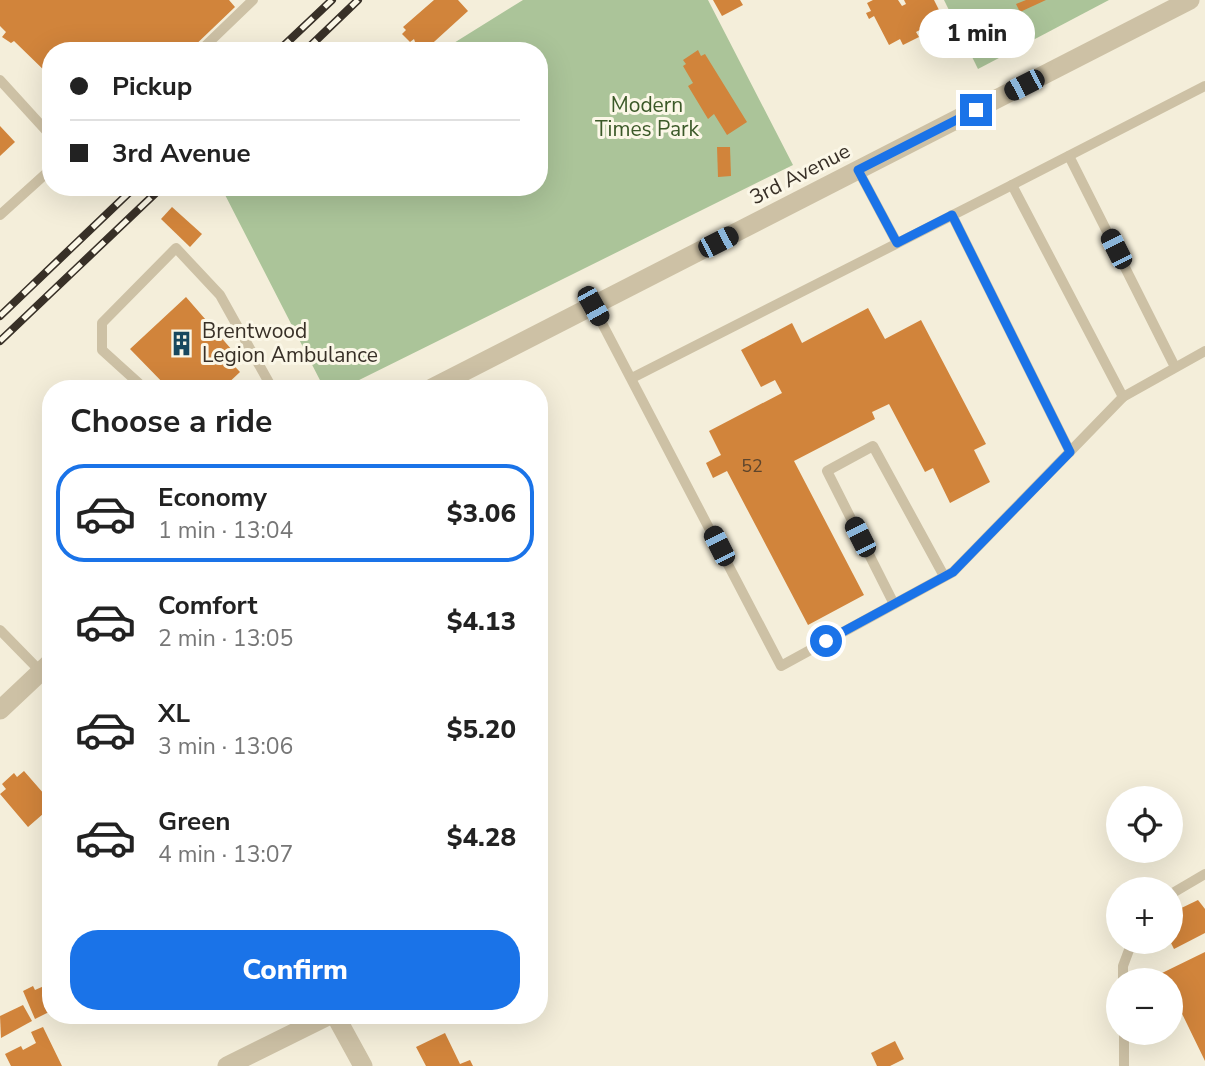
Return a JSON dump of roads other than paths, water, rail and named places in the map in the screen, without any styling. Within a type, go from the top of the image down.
[{"type":"street","name":"3rd Avenue","points":[[448,380],[1190,0]]},
{"type":"street","points":[[0,710],[42,671]]},
{"type":"street","points":[[227,1066],[314,1024]]},
{"type":"street","points":[[338,1024],[363,1066]]},
{"type":"lane","points":[[209,42],[253,0]]},
{"type":"lane","points":[[0,80],[42,126]]},
{"type":"lane","points":[[632,378],[1205,86]]},
{"type":"lane","points":[[1069,156],[1175,367]]},
{"type":"lane","points":[[858,170],[897,243]]},
{"type":"lane","points":[[0,215],[42,177]]},
{"type":"lane","points":[[1013,185],[1123,397]]},
{"type":"lane","points":[[952,215],[1070,452]]},
{"type":"lane","points":[[135,380],[102,350],[102,323],[176,248],[220,295],[268,380]]},
{"type":"lane","points":[[593,306],[781,666],[953,572],[1123,397],[1205,351]]},
{"type":"lane","points":[[894,604],[827,471],[873,446],[944,576]]},
{"type":"lane","points":[[0,630],[42,664]]},
{"type":"lane","points":[[1183,887],[1205,874]]},
{"type":"lane","points":[[1124,1045],[1124,1066]]},
{"type":"railway","points":[[288,42],[332,0]]},
{"type":"railway","points":[[314,42],[358,0]]},
{"type":"railway","points":[[0,316],[126,196]]},
{"type":"railway","points":[[0,341],[153,196]]},
{"type":"place","name":"Brentwood Legion Ambulance","points":[[182,343]]},
{"type":"park label","name":"Modern Times Park","points":[[647,117]]}]
